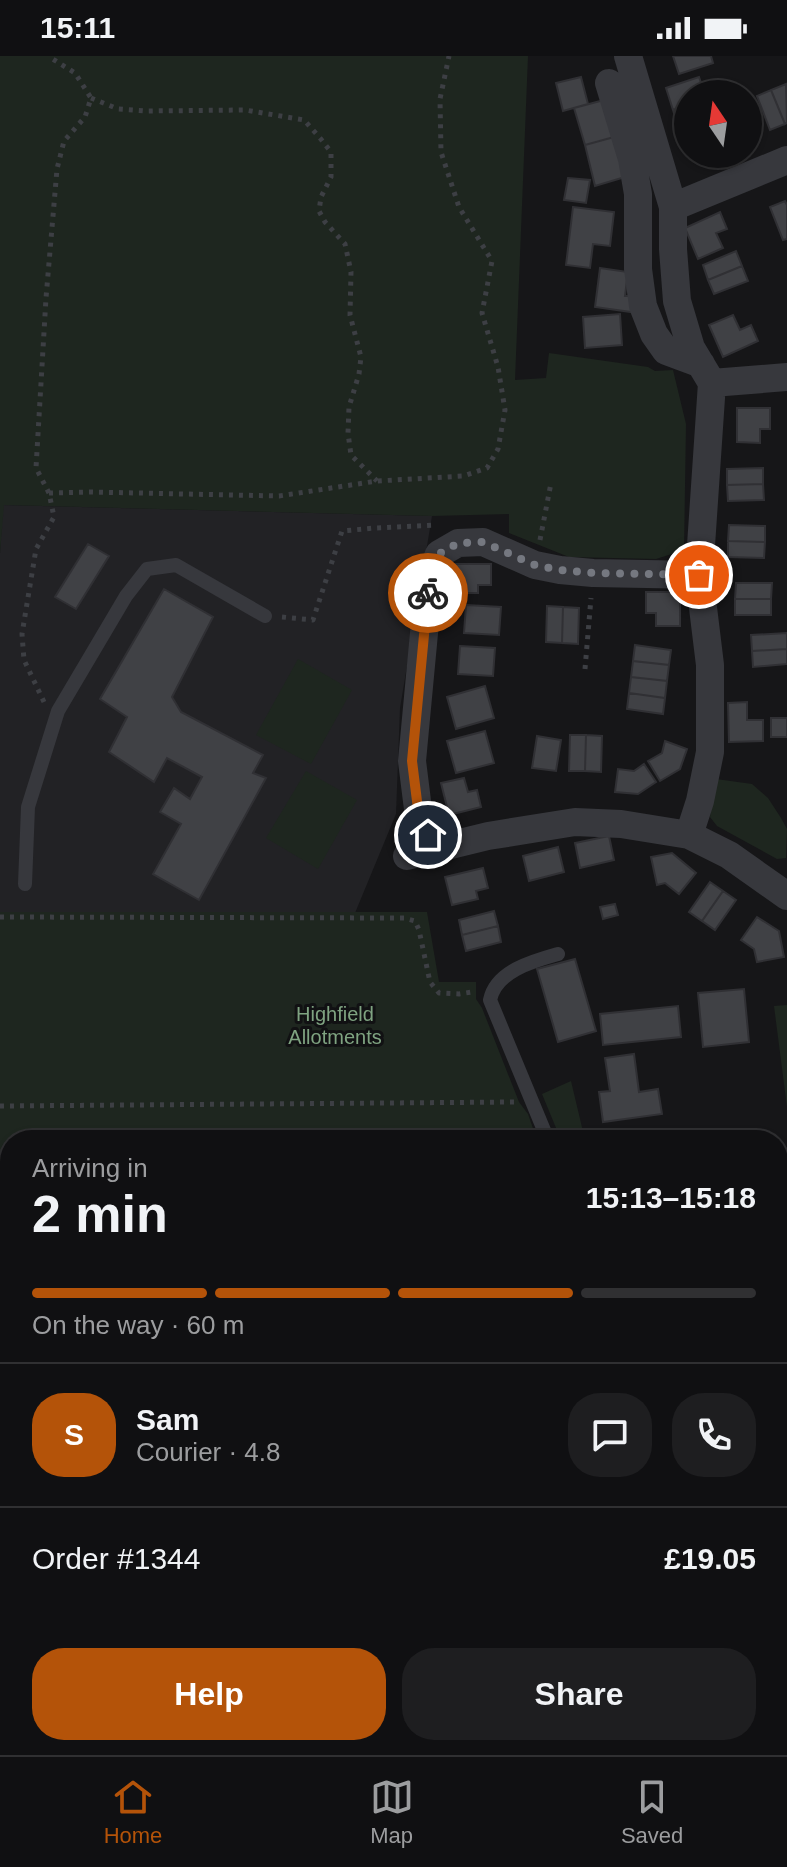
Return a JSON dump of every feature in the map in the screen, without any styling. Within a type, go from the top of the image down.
[{"type":"street","points":[[628,56],[673,207],[677,301],[691,348],[706,373],[699,575],[710,665],[710,752],[689,835]]},
{"type":"street","points":[[609,83],[632,159],[638,194],[638,269],[643,306],[654,334],[666,351],[706,373],[787,377]]},
{"type":"street","points":[[673,207],[787,160]]},
{"type":"street","points":[[443,847],[428,835],[418,809],[412,761],[429,580],[439,554],[458,543],[483,542],[535,565],[560,570],[699,575]]},
{"type":"street","points":[[407,856],[488,836],[575,822],[621,824],[689,835],[729,855],[787,896]]},
{"type":"lane","points":[[25,884],[28,807],[58,711],[126,596],[147,569],[176,565],[265,616]]},
{"type":"lane","points":[[544,1130],[490,1000],[497,983],[530,962],[558,954]]},
{"type":"path","points":[[49,493],[279,496],[377,481],[463,476],[487,468],[498,449],[505,410],[498,367],[482,313],[492,261],[459,207],[441,152],[440,99],[449,56]]},
{"type":"path","points":[[51,58],[75,73],[91,98],[118,109],[245,110],[304,120],[331,152],[331,177],[321,197],[319,211],[345,244],[351,272],[350,315],[361,357],[349,407],[351,455],[377,481]]},
{"type":"path","points":[[58,711],[42,700],[24,660],[22,634],[36,549],[54,517],[49,493],[36,468],[57,169],[64,141],[85,117],[91,98]]},
{"type":"path","points":[[535,565],[551,483]]},
{"type":"path","points":[[265,616],[313,620],[342,531],[448,526],[458,543]]},
{"type":"path","points":[[585,669],[593,573]]},
{"type":"path","points":[[0,917],[404,918],[415,921],[430,982],[439,993],[492,990]]},
{"type":"path","points":[[0,1106],[498,1103],[531,1100]]},
{"type":"shaded area","points":[[3,505],[432,516],[400,708],[396,814],[355,913],[0,912],[0,553]]},
{"type":"green space","points":[[0,56],[528,56],[515,380],[546,378],[549,353],[648,367],[655,371],[673,370],[686,424],[684,550],[656,559],[569,557],[509,533],[509,514],[432,516],[4,505],[0,553]]},
{"type":"green space","points":[[298,659],[352,690],[311,764],[256,735]]},
{"type":"green space","points":[[306,771],[357,800],[318,869],[266,838]]},
{"type":"green space","points":[[716,779],[752,784],[768,798],[787,829],[786,858],[777,859],[717,826],[710,817]]},
{"type":"green space","name":"Highfield Allotments","points":[[0,912],[427,912],[439,982],[476,982],[476,999],[534,1130],[0,1130]]},
{"type":"green space","points":[[787,1005],[787,1107],[774,1006]]},
{"type":"green space","points":[[571,1081],[583,1130],[557,1130],[542,1094]]},
{"type":"building","points":[[673,56],[711,56],[713,63],[679,74]]},
{"type":"building","points":[[581,77],[588,104],[563,111],[556,83]]},
{"type":"building","points":[[786,84],[787,123],[785,124],[771,90]]},
{"type":"building","points":[[674,85],[674,110],[673,110],[666,88]]},
{"type":"building","points":[[771,90],[785,124],[770,130],[762,109],[762,94]]},
{"type":"building","points":[[604,100],[614,137],[585,145],[574,108]]},
{"type":"building","points":[[614,137],[625,177],[595,186],[585,145]]},
{"type":"building","points":[[568,178],[590,180],[586,203],[564,200]]},
{"type":"building","points":[[785,201],[787,239],[783,240],[770,207]]},
{"type":"building","points":[[573,207],[614,212],[610,246],[593,244],[590,268],[566,265]]},
{"type":"building","points":[[720,212],[727,229],[716,233],[723,248],[698,259],[685,228]]},
{"type":"building","points":[[736,251],[742,266],[708,280],[703,265]]},
{"type":"building","points":[[742,266],[748,281],[714,294],[708,280]]},
{"type":"building","points":[[600,268],[628,272],[625,296],[633,296],[631,312],[595,307]]},
{"type":"building","points":[[620,314],[622,345],[585,348],[583,317]]},
{"type":"building","points":[[733,315],[740,330],[751,325],[758,341],[723,357],[709,325]]},
{"type":"building","points":[[737,408],[770,408],[770,429],[760,429],[760,443],[737,442]]},
{"type":"building","points":[[763,468],[763,484],[727,485],[727,469]]},
{"type":"building","points":[[763,484],[764,500],[728,501],[727,485]]},
{"type":"building","points":[[729,525],[765,526],[765,542],[728,541]]},
{"type":"building","points":[[728,541],[765,542],[764,558],[728,557]]},
{"type":"building","points":[[88,544],[109,556],[76,609],[55,597]]},
{"type":"building","points":[[452,564],[491,564],[491,585],[478,585],[478,593],[451,593]]},
{"type":"building","points":[[736,583],[772,583],[771,599],[735,599]]},
{"type":"building","points":[[164,589],[213,617],[172,697],[181,712],[263,755],[253,773],[266,778],[199,900],[153,874],[181,824],[160,812],[174,788],[190,799],[202,777],[167,758],[154,782],[109,752],[127,717],[100,699]]},
{"type":"building","points":[[646,592],[680,592],[680,626],[656,626],[656,613],[646,613]]},
{"type":"building","points":[[735,599],[771,599],[771,615],[735,615]]},
{"type":"building","points":[[466,605],[501,607],[499,635],[464,633]]},
{"type":"building","points":[[547,606],[563,607],[562,643],[546,642]]},
{"type":"building","points":[[563,607],[579,608],[578,644],[562,643]]},
{"type":"building","points":[[787,633],[787,649],[752,651],[751,635]]},
{"type":"building","points":[[635,645],[671,650],[669,665],[633,661]]},
{"type":"building","points":[[460,646],[495,648],[493,676],[458,674]]},
{"type":"building","points":[[787,649],[787,664],[753,667],[752,651]]},
{"type":"building","points":[[633,661],[669,665],[667,681],[631,677]]},
{"type":"building","points":[[631,677],[667,681],[665,698],[629,693]]},
{"type":"building","points":[[485,686],[494,718],[456,729],[447,697]]},
{"type":"building","points":[[629,693],[665,698],[663,714],[627,709]]},
{"type":"building","points":[[747,702],[747,720],[763,720],[763,741],[729,742],[728,703]]},
{"type":"building","points":[[771,718],[787,718],[787,737],[771,737]]},
{"type":"building","points":[[485,731],[494,763],[456,773],[447,741]]},
{"type":"building","points":[[570,735],[586,735],[585,771],[569,771]]},
{"type":"building","points":[[586,735],[602,736],[601,772],[585,771]]},
{"type":"building","points":[[537,736],[561,740],[556,771],[532,768]]},
{"type":"building","points":[[665,741],[687,749],[680,769],[660,781],[648,761],[662,753]]},
{"type":"building","points":[[644,764],[656,782],[638,794],[615,792],[618,769],[634,771]]},
{"type":"building","points":[[464,778],[468,792],[477,790],[481,807],[449,815],[441,783]]},
{"type":"building","points":[[609,836],[614,860],[580,868],[575,843]]},
{"type":"building","points":[[558,847],[564,872],[529,881],[523,856]]},
{"type":"building","points":[[672,853],[696,873],[679,894],[665,883],[657,885],[651,857]]},
{"type":"building","points":[[483,868],[488,888],[476,891],[478,899],[452,905],[445,877]]},
{"type":"building","points":[[710,882],[723,891],[702,921],[689,912]]},
{"type":"building","points":[[723,891],[736,900],[715,930],[702,921]]},
{"type":"building","points":[[615,904],[618,915],[603,919],[600,907]]},
{"type":"building","points":[[494,911],[498,926],[462,935],[459,920]]},
{"type":"building","points":[[757,917],[779,931],[784,957],[757,962],[754,949],[741,940]]},
{"type":"building","points":[[498,926],[501,942],[466,951],[462,935]]},
{"type":"building","points":[[575,959],[596,1031],[558,1042],[537,969]]},
{"type":"building","points":[[744,989],[749,1042],[703,1047],[698,993]]},
{"type":"building","points":[[678,1006],[681,1037],[603,1045],[600,1014]]},
{"type":"building","points":[[634,1054],[639,1092],[658,1089],[662,1114],[603,1122],[599,1092],[610,1091],[605,1058]]},
{"type":"way so far","points":[[428,593],[429,580],[439,554],[458,543],[483,542],[535,565],[560,570],[699,575]]},
{"type":"route","points":[[428,593],[412,761],[418,809],[428,835]]}]
